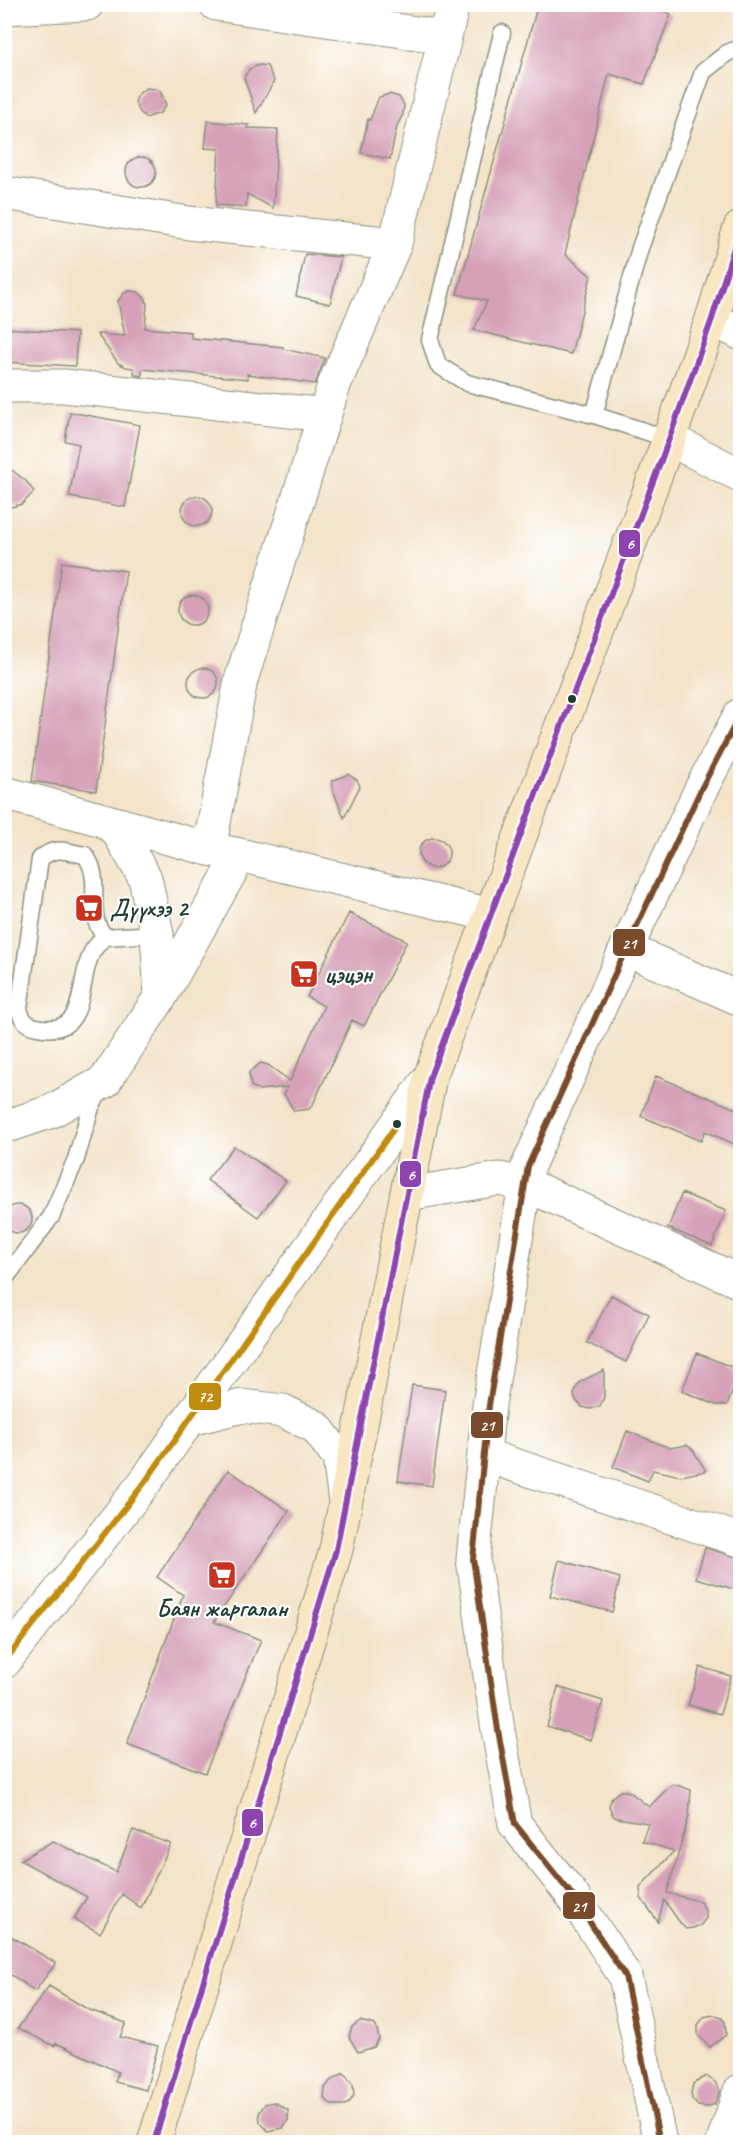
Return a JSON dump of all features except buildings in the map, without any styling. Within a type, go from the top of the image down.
[{"type":"main road","points":[[154,2142],[336,1550],[430,1077],[669,439],[726,326],[741,228]]},
{"type":"street","points":[[4,8],[87,4]]},
{"type":"street","points":[[216,4],[444,37]]},
{"type":"street","points":[[209,849],[241,680],[334,385],[395,244],[453,4]]},
{"type":"street","points":[[4,193],[189,223],[395,244]]},
{"type":"street","points":[[4,386],[64,386],[325,415]]},
{"type":"street","points":[[669,439],[741,475]]},
{"type":"street","points":[[660,2142],[625,1976],[572,1895],[515,1824],[498,1730],[473,1559],[489,1405],[528,1166],[701,789],[741,715]]},
{"type":"street","points":[[4,793],[209,849],[491,915]]},
{"type":"street","points":[[103,820],[117,830],[145,878],[157,934],[161,996]]},
{"type":"street","points":[[4,1125],[14,1124],[52,1111],[105,1081],[161,996],[240,855]]},
{"type":"street","points":[[626,949],[741,999]]},
{"type":"street","points":[[4,1662],[145,1482],[430,1077]]},
{"type":"street","points":[[407,1194],[498,1179],[525,1184],[741,1282]]},
{"type":"street","points":[[190,1419],[242,1406],[283,1411],[316,1427],[339,1458],[345,1503]]},
{"type":"street","points":[[484,1455],[741,1540]]},
{"type":"street","points":[[723,2142],[741,2091]]},
{"type":"lane","points":[[502,33],[430,340],[438,365],[466,383],[594,415],[669,439]]},
{"type":"lane","points":[[594,415],[640,248],[704,72],[727,53],[741,48]]},
{"type":"lane","points":[[104,937],[96,922],[94,871],[90,862],[85,855],[54,850],[45,854],[40,859],[19,1009],[21,1019],[29,1026],[51,1030],[64,1026],[74,1018],[92,951],[104,937],[157,934]]},
{"type":"lane","points":[[4,1280],[51,1217],[76,1159],[91,1107],[105,1081]]},
{"type":"transit line","name":"6","points":[[154,2142],[336,1550],[430,1077],[669,439],[712,319],[740,228]]},
{"type":"transit line","name":"21","points":[[660,2142],[625,1976],[572,1895],[515,1824],[498,1730],[473,1559],[489,1405],[528,1166],[701,789],[740,715]]},
{"type":"transit line","name":"72","points":[[4,1662],[145,1482],[397,1124]]},
{"type":"place","name":"Дүүхээ 2","points":[[89,908]]},
{"type":"place","name":"цэцэн","points":[[304,974]]},
{"type":"place","name":"Баян жаргалан","points":[[222,1575]]}]
